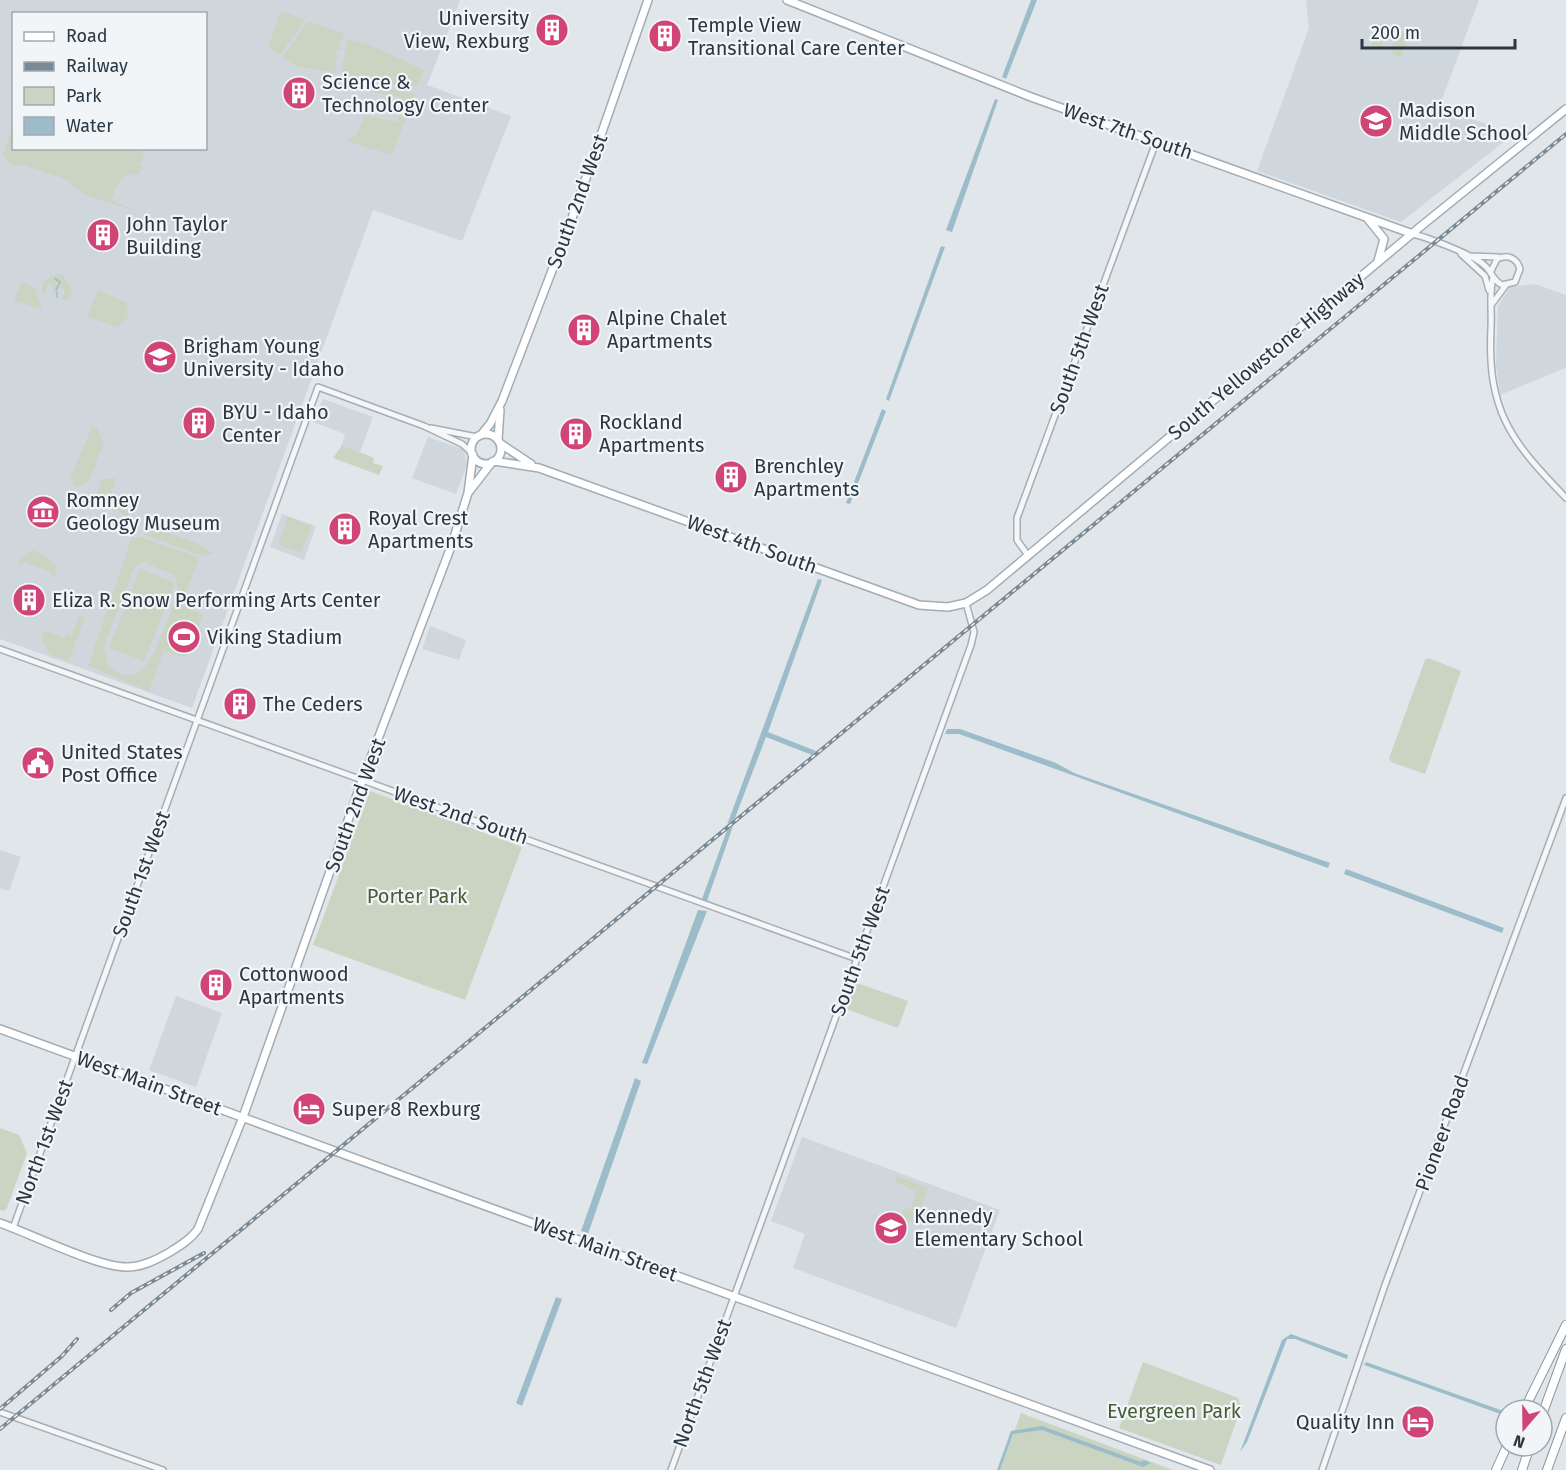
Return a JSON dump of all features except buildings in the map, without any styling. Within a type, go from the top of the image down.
[{"type":"highway","points":[[1530,1398],[1566,1325]]},
{"type":"highway","points":[[1548,1398],[1566,1349]]},
{"type":"highway","points":[[1547,1470],[1566,1418]]},
{"type":"main road","name":"South 2nd West","points":[[479,436],[490,424],[502,401],[571,221],[648,0]]},
{"type":"main road","name":"West 7th South","points":[[787,0],[1031,97],[1413,234]]},
{"type":"main road","name":"South Yellowstone Highway","points":[[966,603],[987,590],[1027,554],[1566,109]]},
{"type":"main road","points":[[1366,218],[1384,239],[1377,264]]},
{"type":"main road","name":"South 2nd West","points":[[499,442],[502,401]]},
{"type":"main road","points":[[490,435],[499,442],[501,452],[493,462],[481,463],[472,454],[472,444],[479,436],[490,435]]},
{"type":"main road","name":"West 4th South","points":[[499,442],[512,454],[539,468],[919,605],[948,607],[966,603]]},
{"type":"main road","name":"South 2nd West","points":[[0,1223],[87,1257],[128,1267],[148,1263],[182,1245],[194,1235],[205,1214],[243,1117],[362,781],[468,493],[472,454]]},
{"type":"main road","name":"South 2nd West","points":[[468,493],[493,462]]},
{"type":"main road","name":"West 4th South","points":[[493,462],[539,468]]},
{"type":"main road","name":"West Main Street","points":[[0,1029],[1210,1470]]},
{"type":"street","name":"South 5th West","points":[[1027,554],[1017,540],[1017,518],[1156,142]]},
{"type":"street","name":"West 7th South","points":[[1413,234],[1470,256],[1499,258]]},
{"type":"street","points":[[1460,253],[1485,276],[1490,290],[1492,304],[1490,368],[1497,405],[1513,437],[1526,455],[1566,498]]},
{"type":"street","name":"West 7th South","points":[[1470,256],[1492,274]]},
{"type":"street","points":[[1490,290],[1492,274],[1494,262],[1499,258],[1512,257],[1520,269],[1515,282],[1506,285],[1498,283],[1492,274]]},
{"type":"street","points":[[1492,304],[1506,285]]},
{"type":"street","name":"South 1st West","points":[[75,1056],[318,387],[424,426]]},
{"type":"street","points":[[424,426],[479,436]]},
{"type":"street","points":[[424,426],[462,444],[472,454]]},
{"type":"street","name":"South 5th West","points":[[734,1296],[971,645],[974,632],[966,603]]},
{"type":"street","name":"West 2nd South","points":[[0,649],[857,959]]},
{"type":"street","name":"Pioneer Road","points":[[1322,1470],[1385,1285],[1566,798]]},
{"type":"street","name":"North 1st West","points":[[13,1228],[75,1056]]},
{"type":"street","name":"North 5th West","points":[[671,1470],[734,1296]]},
{"type":"street","points":[[0,1412],[163,1470]]},
{"type":"shaded area","name":"Brigham Young University - Idaho","points":[[0,0],[460,0],[427,85],[511,116],[462,241],[373,210],[192,708],[0,639]]},
{"type":"shaded area","name":"Madison Middle School","points":[[1306,0],[1479,0],[1439,107],[1514,134],[1401,222],[1257,171],[1309,28]]},
{"type":"shaded area","points":[[1535,284],[1566,295],[1566,365],[1565,368],[1500,395],[1496,365],[1498,306],[1510,287]]},
{"type":"shaded area","points":[[323,399],[373,417],[360,452],[342,445],[345,434],[313,422]]},
{"type":"shaded area","points":[[428,437],[462,449],[465,454],[467,464],[456,494],[412,478]]},
{"type":"shaded area","points":[[282,514],[316,526],[304,560],[270,547]]},
{"type":"shaded area","points":[[430,626],[466,640],[459,660],[422,649]]},
{"type":"shaded area","points":[[0,850],[21,857],[9,891],[0,888]]},
{"type":"shaded area","points":[[176,996],[222,1013],[196,1087],[149,1070]]},
{"type":"shaded area","name":"Kennedy Elementary School","points":[[802,1137],[1000,1210],[956,1328],[793,1268],[805,1234],[771,1221]]},
{"type":"green space","points":[[281,11],[305,20],[280,55],[268,47]]},
{"type":"green space","points":[[308,21],[343,34],[342,41],[339,41],[340,50],[337,50],[336,55],[339,56],[336,59],[336,73],[296,66],[283,57]]},
{"type":"green space","points":[[1379,23],[1409,34],[1401,57],[1391,53],[1394,42],[1384,38],[1380,49],[1371,46]]},
{"type":"green space","points":[[347,40],[367,44],[424,70],[418,85],[403,86],[341,74]]},
{"type":"green space","points":[[340,80],[415,94],[410,108],[401,102],[402,98],[339,85]]},
{"type":"green space","points":[[365,115],[397,122],[398,117],[407,115],[392,155],[347,141],[353,136],[356,137]]},
{"type":"green space","points":[[12,129],[12,150],[142,150],[145,154],[139,164],[143,167],[139,174],[123,177],[111,200],[136,211],[83,194],[67,180],[22,164],[18,166],[9,163],[3,154]]},
{"type":"green space","points":[[56,274],[63,275],[71,288],[71,297],[66,301],[62,299],[65,289],[60,288],[53,293],[52,283],[48,285],[44,295],[41,295],[44,282]]},
{"type":"green space","points":[[22,282],[35,288],[42,309],[14,301]]},
{"type":"green space","points":[[98,290],[127,303],[128,317],[118,327],[87,317]]},
{"type":"green space","points":[[92,427],[98,429],[103,444],[89,482],[74,487],[73,480],[70,479]]},
{"type":"green space","points":[[342,445],[374,458],[373,463],[383,466],[379,475],[333,458]]},
{"type":"green space","points":[[116,479],[110,496],[133,507],[130,515],[126,516],[97,497],[101,480]]},
{"type":"green space","points":[[288,517],[311,526],[301,553],[278,544]]},
{"type":"green space","points":[[160,530],[199,544],[213,553],[203,556],[143,534]]},
{"type":"green space","points":[[132,537],[143,538],[197,557],[198,561],[181,605],[203,614],[199,626],[202,630],[196,644],[190,646],[186,658],[164,650],[149,691],[88,666]],"holes":[[[149,560],[148,564],[175,575],[177,582],[175,602],[151,658],[138,673],[129,676],[120,674],[108,666],[104,646],[133,570],[139,563]]]},
{"type":"green space","points":[[32,550],[45,555],[57,568],[55,576],[51,575],[51,572],[24,562],[22,564],[17,562]]},
{"type":"green space","points":[[140,569],[175,583],[144,661],[109,648]]},
{"type":"green space","points":[[79,616],[85,617],[69,661],[50,654],[42,639],[45,631],[65,638],[67,634],[71,636]]},
{"type":"green space","points":[[1428,658],[1461,671],[1425,774],[1391,762],[1389,758],[1425,660]]},
{"type":"green space","name":"Porter Park","points":[[370,791],[522,847],[465,1000],[313,945]]},
{"type":"green space","points":[[855,984],[908,1001],[898,1028],[846,1009]]},
{"type":"green space","points":[[0,1128],[19,1135],[27,1153],[4,1211],[0,1210]]},
{"type":"green space","points":[[897,1176],[928,1188],[915,1223],[900,1218],[904,1208],[910,1210],[916,1191],[895,1182]]},
{"type":"green space","name":"Evergreen Park","points":[[1143,1362],[1238,1398],[1241,1407],[1221,1465],[1119,1428]]},
{"type":"green space","points":[[1021,1413],[1173,1470],[1000,1470]]},
{"type":"water","points":[[1031,0],[1037,0],[1006,79],[1002,77]]},
{"type":"water","points":[[995,99],[998,100],[952,232],[946,230]]},
{"type":"water","points":[[941,246],[945,247],[889,401],[886,399]]},
{"type":"water","points":[[882,409],[886,411],[850,504],[846,503]]},
{"type":"water","points":[[818,579],[822,580],[768,732],[816,751],[812,755],[766,737],[735,818],[727,825]]},
{"type":"water","points":[[947,729],[960,729],[1056,763],[1074,773],[1330,863],[1328,868],[959,734],[945,734]]},
{"type":"water","points":[[733,826],[707,901],[702,899],[727,830]]},
{"type":"water","points":[[1346,869],[1504,928],[1502,933],[1344,874]]},
{"type":"water","points":[[698,910],[707,911],[647,1064],[642,1063]]},
{"type":"water","points":[[635,1078],[641,1081],[588,1234],[581,1231]]},
{"type":"water","points":[[556,1297],[562,1299],[522,1406],[516,1403]]},
{"type":"water","points":[[1291,1334],[1348,1355],[1347,1359],[1295,1339],[1287,1339],[1247,1442],[1240,1452],[1282,1340]]},
{"type":"water","points":[[1366,1362],[1494,1408],[1494,1412],[1364,1365]]},
{"type":"water","points":[[1042,1426],[1141,1462],[1144,1460],[1151,1463],[1143,1467],[1042,1430],[1013,1434],[1000,1470],[997,1470],[1011,1431]]},
{"type":"waterway","points":[[55,279],[60,282],[56,290]]},
{"type":"waterway","points":[[57,292],[57,297]]},
{"type":"railway","points":[[0,1429],[1566,134]]},
{"type":"railway","points":[[111,1310],[131,1293],[204,1253]]},
{"type":"railway","points":[[0,1409],[62,1356],[77,1339]]},
{"type":"place","name":"University View, Rexburg","points":[[552,30]]},
{"type":"place","name":"Temple View Transitional Care Center","points":[[665,36]]},
{"type":"place","name":"Science & Technology Center","points":[[299,93]]},
{"type":"place","name":"Madison Middle School","points":[[1376,121]]},
{"type":"place","name":"John Taylor Building","points":[[103,235]]},
{"type":"place","name":"Alpine Chalet Apartments","points":[[584,330]]},
{"type":"place","name":"Brigham Young University - Idaho","points":[[160,357]]},
{"type":"place","name":"BYU - Idaho Center","points":[[199,423]]},
{"type":"place","name":"Rockland Apartments","points":[[576,434]]},
{"type":"place","name":"Brenchley Apartments","points":[[731,477]]},
{"type":"place","name":"Romney Geology Museum","points":[[43,512]]},
{"type":"place","name":"Royal Crest Apartments","points":[[345,529]]},
{"type":"place","name":"Eliza R. Snow Performing Arts Center","points":[[29,600]]},
{"type":"place","name":"Viking Stadium","points":[[184,637]]},
{"type":"place","name":"The Ceders","points":[[240,704]]},
{"type":"place","name":"United States Post Office","points":[[38,763]]},
{"type":"place","name":"Cottonwood Apartments","points":[[216,985]]},
{"type":"place","name":"Super 8 Rexburg","points":[[309,1109]]},
{"type":"place","name":"Kennedy Elementary School","points":[[891,1228]]},
{"type":"place","name":"Quality Inn","points":[[1418,1422]]}]
